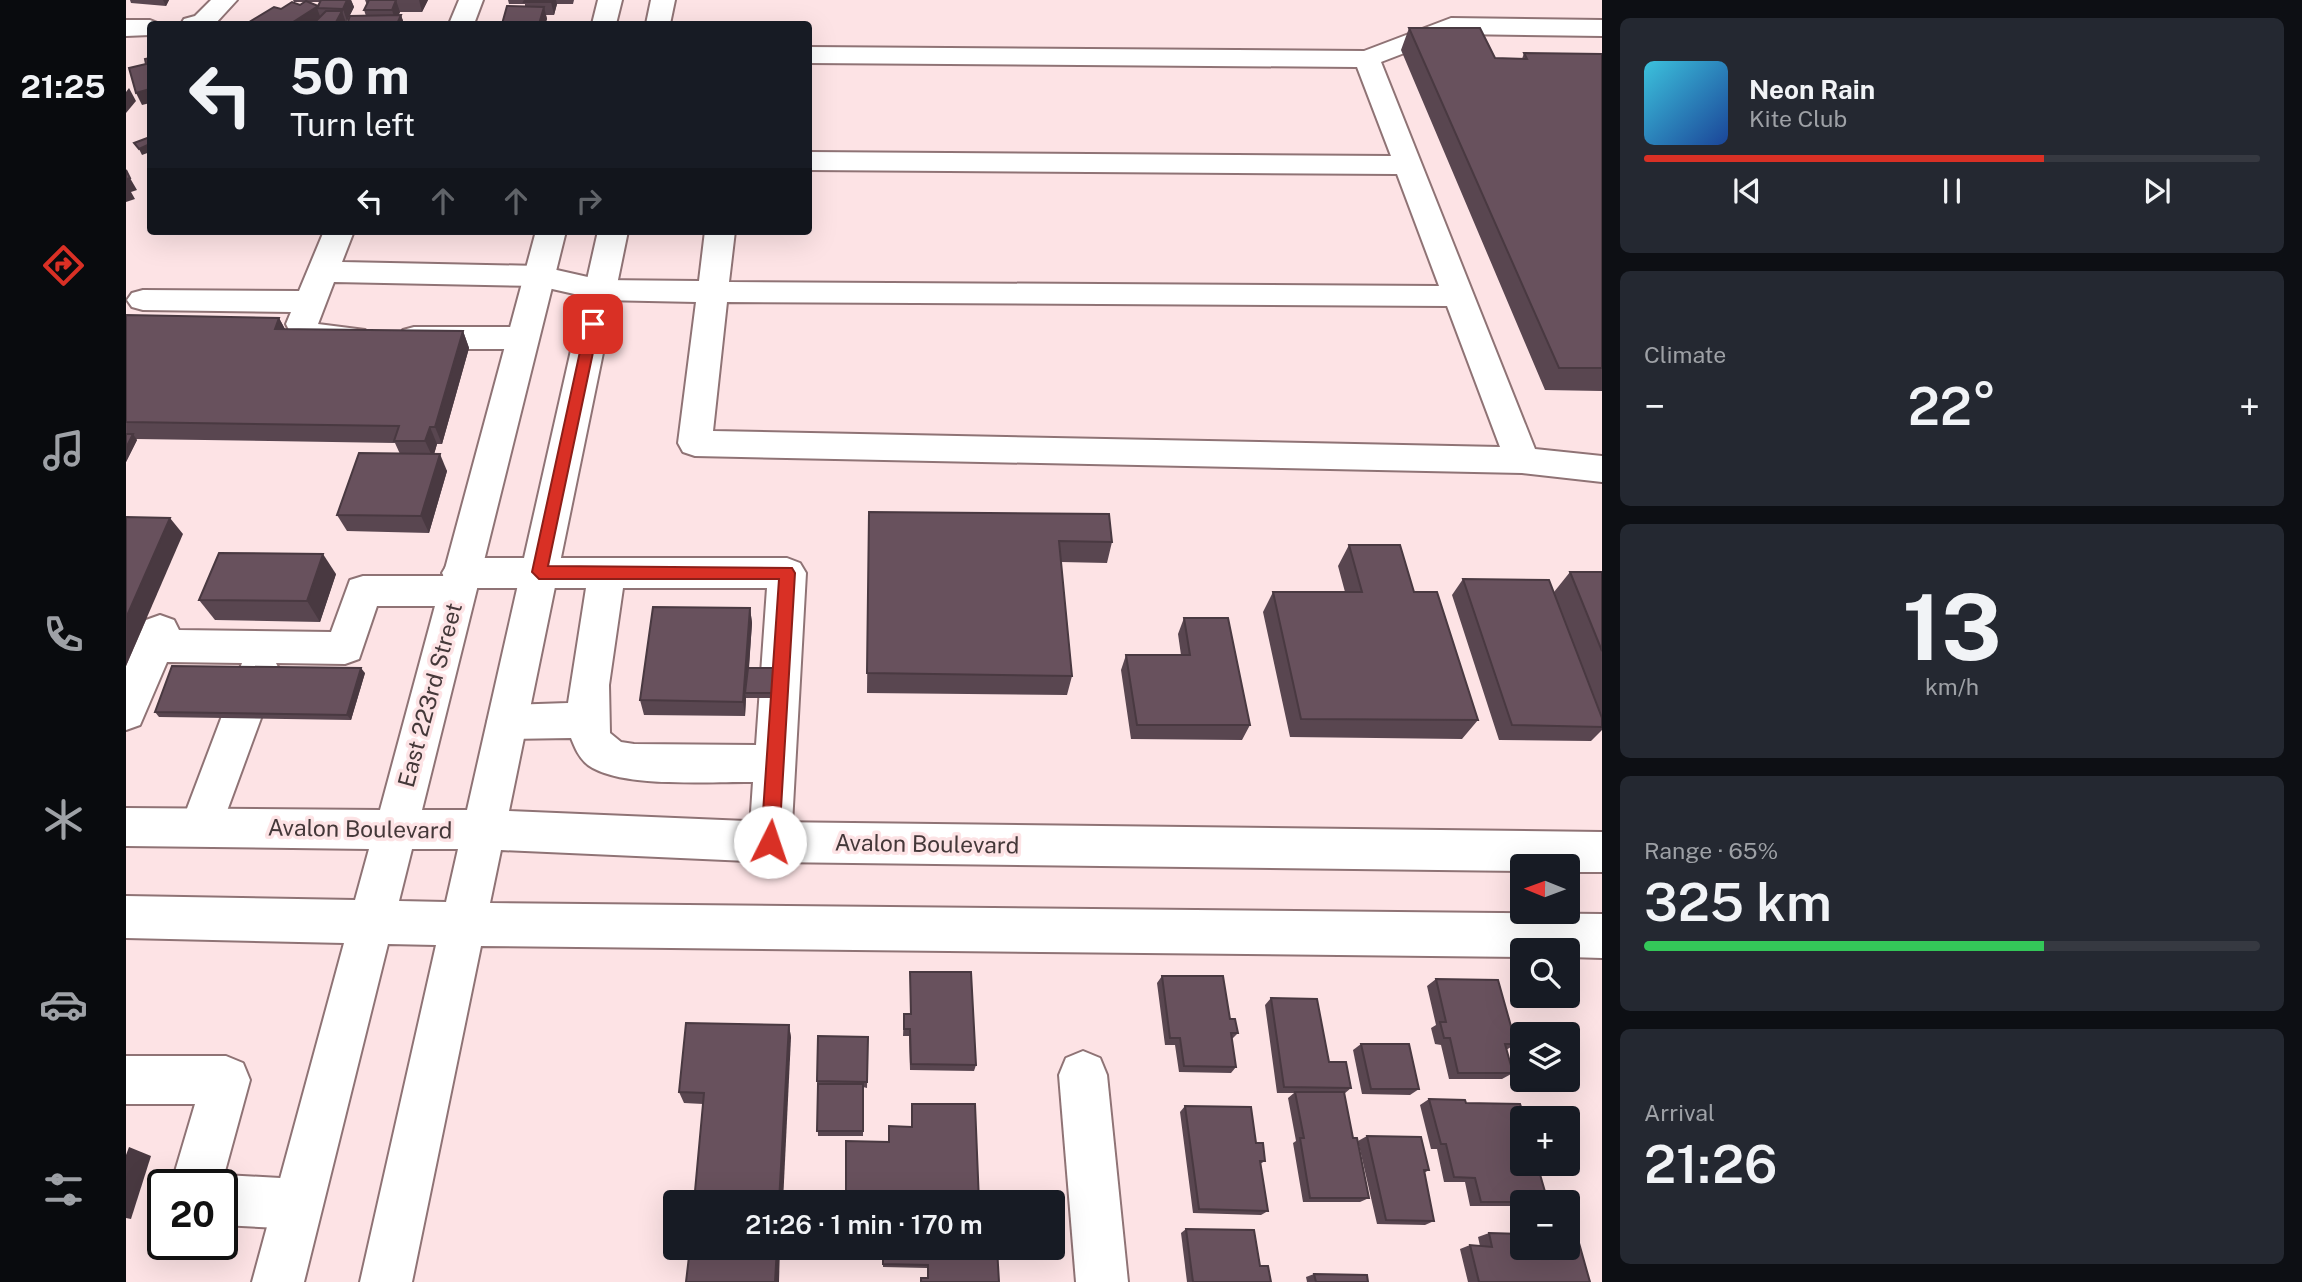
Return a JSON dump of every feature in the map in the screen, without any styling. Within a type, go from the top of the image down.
[{"type":"main road","points":[[199,21],[225,0]]},
{"type":"main road","points":[[463,21],[471,0]]},
{"type":"main road","points":[[605,21],[610,0]]},
{"type":"main road","points":[[659,21],[663,0]]},
{"type":"main road","points":[[812,55],[1367,59],[1451,26],[1602,28]]},
{"type":"main road","points":[[126,28],[147,28]]},
{"type":"main road","points":[[1367,59],[1522,460]]},
{"type":"main road","points":[[812,161],[1408,165]]},
{"type":"main road","points":[[337,235],[302,324],[305,332],[313,336],[523,338]]},
{"type":"main road","name":"East 223rd Street","points":[[278,1282],[550,235]]},
{"type":"main road","points":[[386,1282],[612,235]]},
{"type":"main road","points":[[719,235],[695,443],[1522,460],[1602,469]]},
{"type":"main road","points":[[322,272],[539,276],[601,290],[1458,296]]},
{"type":"main road","points":[[143,300],[310,302]]},
{"type":"main road","points":[[126,713],[157,638],[267,647],[345,648],[363,591],[539,572],[787,573],[770,842]]},
{"type":"main road","points":[[607,573],[588,692],[590,738],[604,754],[621,760],[775,764]]},
{"type":"main road","points":[[201,827],[267,647]]},
{"type":"main road","points":[[507,722],[588,720]]},
{"type":"main road","name":"Avalon Boulevard","points":[[126,827],[484,830],[770,842],[1602,852]]},
{"type":"main road","points":[[126,917],[463,924],[1602,936]]},
{"type":"main road","points":[[1083,1075],[1102,1282]]},
{"type":"main road","points":[[126,1080],[226,1080],[201,1169]]},
{"type":"main road","points":[[238,1201],[298,1204]]},
{"type":"building","points":[[321,0],[347,0],[343,9],[317,8]]},
{"type":"building","points":[[369,0],[396,0],[392,10],[364,10]]},
{"type":"building","points":[[525,0],[552,0],[524,2]]},
{"type":"building","points":[[306,1],[318,6],[295,21],[251,21],[274,7],[281,9],[292,2],[300,5]]},
{"type":"building","points":[[507,6],[544,7],[540,21],[503,21]]},
{"type":"building","points":[[326,11],[342,11],[337,21],[316,21]]},
{"type":"building","points":[[401,15],[398,21],[348,21],[350,16]]},
{"type":"building","points":[[1409,28],[1480,28],[1495,58],[1527,59],[1524,53],[1602,54],[1602,368],[1559,368]]},
{"type":"building","points":[[147,59],[147,90],[136,93],[129,68],[146,64]]},
{"type":"building","points":[[147,138],[147,145],[139,149],[134,143]]},
{"type":"building","points":[[126,315],[279,318],[275,329],[463,331],[435,427],[430,427],[425,441],[394,441],[399,426],[126,422]]},
{"type":"building","points":[[126,434],[133,434],[126,448]]},
{"type":"building","points":[[359,453],[440,454],[421,516],[337,515]]},
{"type":"building","points":[[869,512],[1109,514],[1112,542],[1059,541],[1072,676],[867,673]]},
{"type":"building","points":[[126,517],[170,518],[126,618]]},
{"type":"building","points":[[1349,545],[1400,545],[1414,592],[1437,592],[1478,720],[1301,719],[1273,592],[1362,592]]},
{"type":"building","points":[[219,553],[323,554],[307,601],[199,600]]},
{"type":"building","points":[[1570,572],[1602,572],[1602,651]]},
{"type":"building","points":[[1463,579],[1549,580],[1602,718],[1602,727],[1512,725]]},
{"type":"building","points":[[653,607],[750,608],[743,702],[640,700]]},
{"type":"building","points":[[1184,618],[1228,618],[1250,725],[1137,725],[1126,655],[1190,655]]},
{"type":"building","points":[[172,666],[361,668],[347,715],[155,712]]},
{"type":"building","points":[[748,668],[774,668],[772,693],[745,693]]},
{"type":"building","points":[[910,972],[971,972],[976,1065],[911,1064],[910,1029],[904,1029],[904,1014],[911,1014]]},
{"type":"building","points":[[1162,976],[1223,976],[1230,1019],[1235,1019],[1238,1033],[1231,1033],[1236,1067],[1184,1066],[1180,1038],[1170,1038]]},
{"type":"building","points":[[1436,979],[1498,980],[1510,1023],[1510,1044],[1505,1044],[1510,1073],[1458,1073],[1450,1038],[1444,1038],[1440,1022],[1446,1022]]},
{"type":"building","points":[[1271,998],[1317,999],[1329,1062],[1346,1062],[1351,1088],[1284,1087]]},
{"type":"building","points":[[686,1023],[789,1025],[780,1190],[695,1190],[704,1093],[679,1092]]},
{"type":"building","points":[[818,1036],[868,1037],[867,1082],[817,1081]]},
{"type":"building","points":[[1361,1044],[1409,1044],[1419,1089],[1371,1089]]},
{"type":"building","points":[[818,1084],[863,1084],[863,1131],[817,1131]]},
{"type":"building","points":[[1295,1092],[1344,1092],[1369,1198],[1310,1198],[1300,1138],[1304,1138]]},
{"type":"building","points":[[1429,1099],[1520,1104],[1521,1106],[1510,1106],[1510,1176],[1540,1176],[1545,1190],[1510,1190],[1510,1202],[1481,1202],[1475,1178],[1454,1177],[1446,1144],[1441,1144]]},
{"type":"building","points":[[912,1104],[975,1104],[979,1190],[846,1190],[846,1141],[889,1142],[889,1126],[912,1127]]},
{"type":"building","points":[[1185,1106],[1251,1107],[1256,1143],[1263,1143],[1265,1161],[1260,1161],[1268,1211],[1199,1209]]},
{"type":"building","points":[[1367,1136],[1421,1137],[1429,1170],[1424,1170],[1434,1221],[1386,1220]]},
{"type":"building","points":[[1186,1229],[1254,1230],[1260,1266],[1268,1266],[1271,1282],[1193,1282]]},
{"type":"building","points":[[1489,1233],[1510,1234],[1510,1260],[1580,1260],[1580,1247],[1590,1282],[1479,1282],[1470,1245],[1492,1247]]},
{"type":"building","points":[[689,1260],[776,1260],[775,1282],[686,1282]]},
{"type":"building","points":[[883,1260],[998,1260],[999,1282],[921,1282],[921,1278],[928,1278],[928,1265],[883,1264]]},
{"type":"building","points":[[1314,1274],[1367,1275],[1368,1282],[1316,1282]]},
{"type":"route","points":[[593,324],[539,572],[787,573],[770,842]]}]
